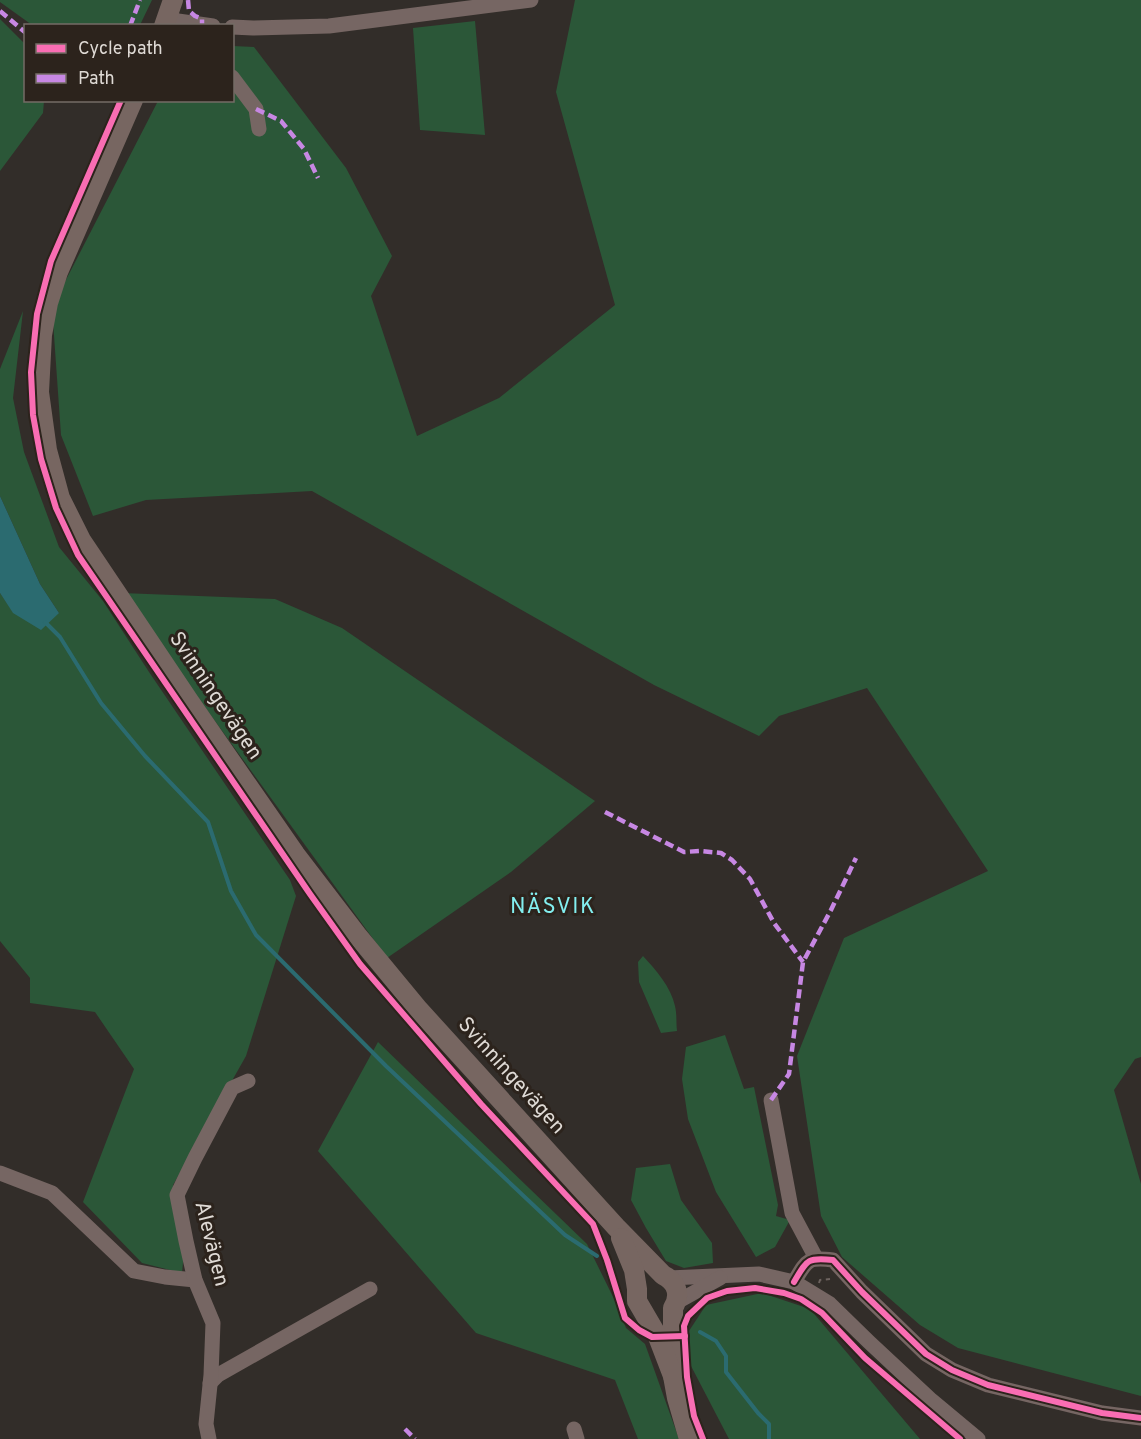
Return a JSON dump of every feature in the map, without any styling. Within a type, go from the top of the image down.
[{"type":"main road","name":"Svinningevägen","points":[[132,102],[58,272],[48,303],[42,335],[39,392],[47,450],[60,498],[81,540],[195,710],[295,854],[357,935],[419,1010],[616,1227],[677,1289],[673,1376]]},
{"type":"main road","name":"Svinningevägen","points":[[616,1227],[634,1269],[637,1301],[658,1337],[673,1376],[677,1398],[690,1439]]},
{"type":"main road","points":[[637,1289],[644,1279],[650,1276],[656,1274],[666,1277]]},
{"type":"main road","points":[[644,1311],[655,1316],[662,1316],[675,1305]]},
{"type":"street","points":[[234,27],[329,26],[531,0]]},
{"type":"street","points":[[168,14],[178,21],[196,24]]},
{"type":"street","points":[[234,80],[256,109],[259,129]]},
{"type":"street","name":"Alevägen","points":[[209,1439],[206,1424],[213,1323],[195,1280],[177,1195],[232,1089],[248,1081]]},
{"type":"street","points":[[771,1100],[792,1213],[816,1258]]},
{"type":"street","points":[[0,1173],[52,1193],[134,1271],[195,1280]]},
{"type":"street","points":[[794,1282],[805,1264],[816,1258],[833,1260],[862,1292],[926,1354],[952,1370],[988,1385],[1102,1413],[1141,1418]]},
{"type":"street","points":[[666,1277],[723,1277],[759,1274],[794,1282],[830,1304],[868,1342],[978,1439]]},
{"type":"street","points":[[675,1305],[723,1277]]},
{"type":"street","points":[[210,1383],[218,1375],[370,1289]]},
{"type":"green space","points":[[0,0],[152,0],[140,24],[31,24]]},
{"type":"green space","points":[[575,0],[1141,0],[1141,1057],[1135,1059],[1114,1090],[1141,1184],[1141,1396],[958,1348],[920,1325],[842,1257],[821,1216],[797,1056],[844,938],[988,871],[867,688],[779,716],[759,736],[654,685],[312,491],[146,500],[93,516],[61,435],[52,307],[157,102],[234,102],[234,46],[254,47],[346,168],[392,256],[371,296],[417,436],[499,398],[615,305],[556,92]]},
{"type":"green space","points":[[0,19],[24,43],[24,102],[44,102],[43,113],[0,171]]},
{"type":"green space","points":[[475,21],[485,135],[420,130],[413,28]]},
{"type":"green space","points":[[23,311],[13,398],[24,452],[59,547],[103,601],[290,880],[296,896],[246,1056],[173,1185],[184,1252],[182,1273],[142,1263],[83,1202],[134,1069],[95,1012],[30,1003],[30,978],[0,941],[0,593],[13,612],[59,613],[40,584],[0,496],[0,369]]},
{"type":"green space","points":[[122,593],[275,599],[342,628],[595,801],[511,872],[387,958]]},
{"type":"green space","points":[[643,956],[658,973],[670,992],[676,1009],[677,1031],[661,1033],[639,982],[638,962]]},
{"type":"green space","points":[[725,1035],[744,1089],[754,1087],[778,1205],[776,1216],[790,1220],[775,1247],[756,1257],[716,1192],[688,1119],[682,1079],[686,1047]]},
{"type":"green space","points":[[378,1042],[587,1244],[626,1328],[645,1344],[679,1439],[638,1439],[615,1380],[476,1333],[318,1151]]},
{"type":"green space","points":[[670,1164],[681,1200],[712,1243],[713,1263],[684,1268],[666,1261],[631,1200],[636,1168]]},
{"type":"green space","points":[[762,1293],[810,1309],[920,1439],[729,1439],[691,1366],[687,1334],[706,1305]]},
{"type":"water","points":[[0,496],[40,584],[59,613],[41,630],[13,613],[0,593]]},
{"type":"waterway","points":[[45,622],[60,637],[101,703],[145,756],[208,822],[231,891],[256,935],[386,1066],[565,1235],[597,1256]]},
{"type":"waterway","points":[[700,1332],[716,1341],[726,1356],[726,1372],[769,1424],[769,1439]]},
{"type":"marked path","points":[[131,24],[140,0]]},
{"type":"marked path","points":[[188,0],[189,11],[202,19],[202,24]]},
{"type":"marked path","points":[[0,11],[24,31]]},
{"type":"marked path","points":[[256,109],[281,121],[304,149],[318,178]]},
{"type":"marked path","points":[[605,812],[684,852],[721,853],[732,860],[750,879],[774,923],[803,962]]},
{"type":"marked path","points":[[771,1100],[789,1074],[803,962],[856,858]]},
{"type":"marked path","points":[[405,1429],[415,1439]]},
{"type":"cycle path","points":[[120,102],[51,261],[37,314],[31,372],[33,415],[41,459],[56,508],[78,555],[360,964],[481,1104],[593,1224],[625,1318],[652,1337],[685,1336]]},
{"type":"cycle path","points":[[794,1282],[809,1262],[818,1259],[833,1260],[862,1292],[926,1354],[952,1370],[988,1385],[1102,1413],[1141,1418]]},
{"type":"cycle path","points":[[703,1439],[694,1416],[687,1377],[684,1326],[688,1316],[707,1298],[727,1291],[755,1288],[784,1293],[801,1299],[822,1313],[865,1358],[960,1439]]},
{"type":"district","name":"NÄSVIK","points":[[553,907]]}]
